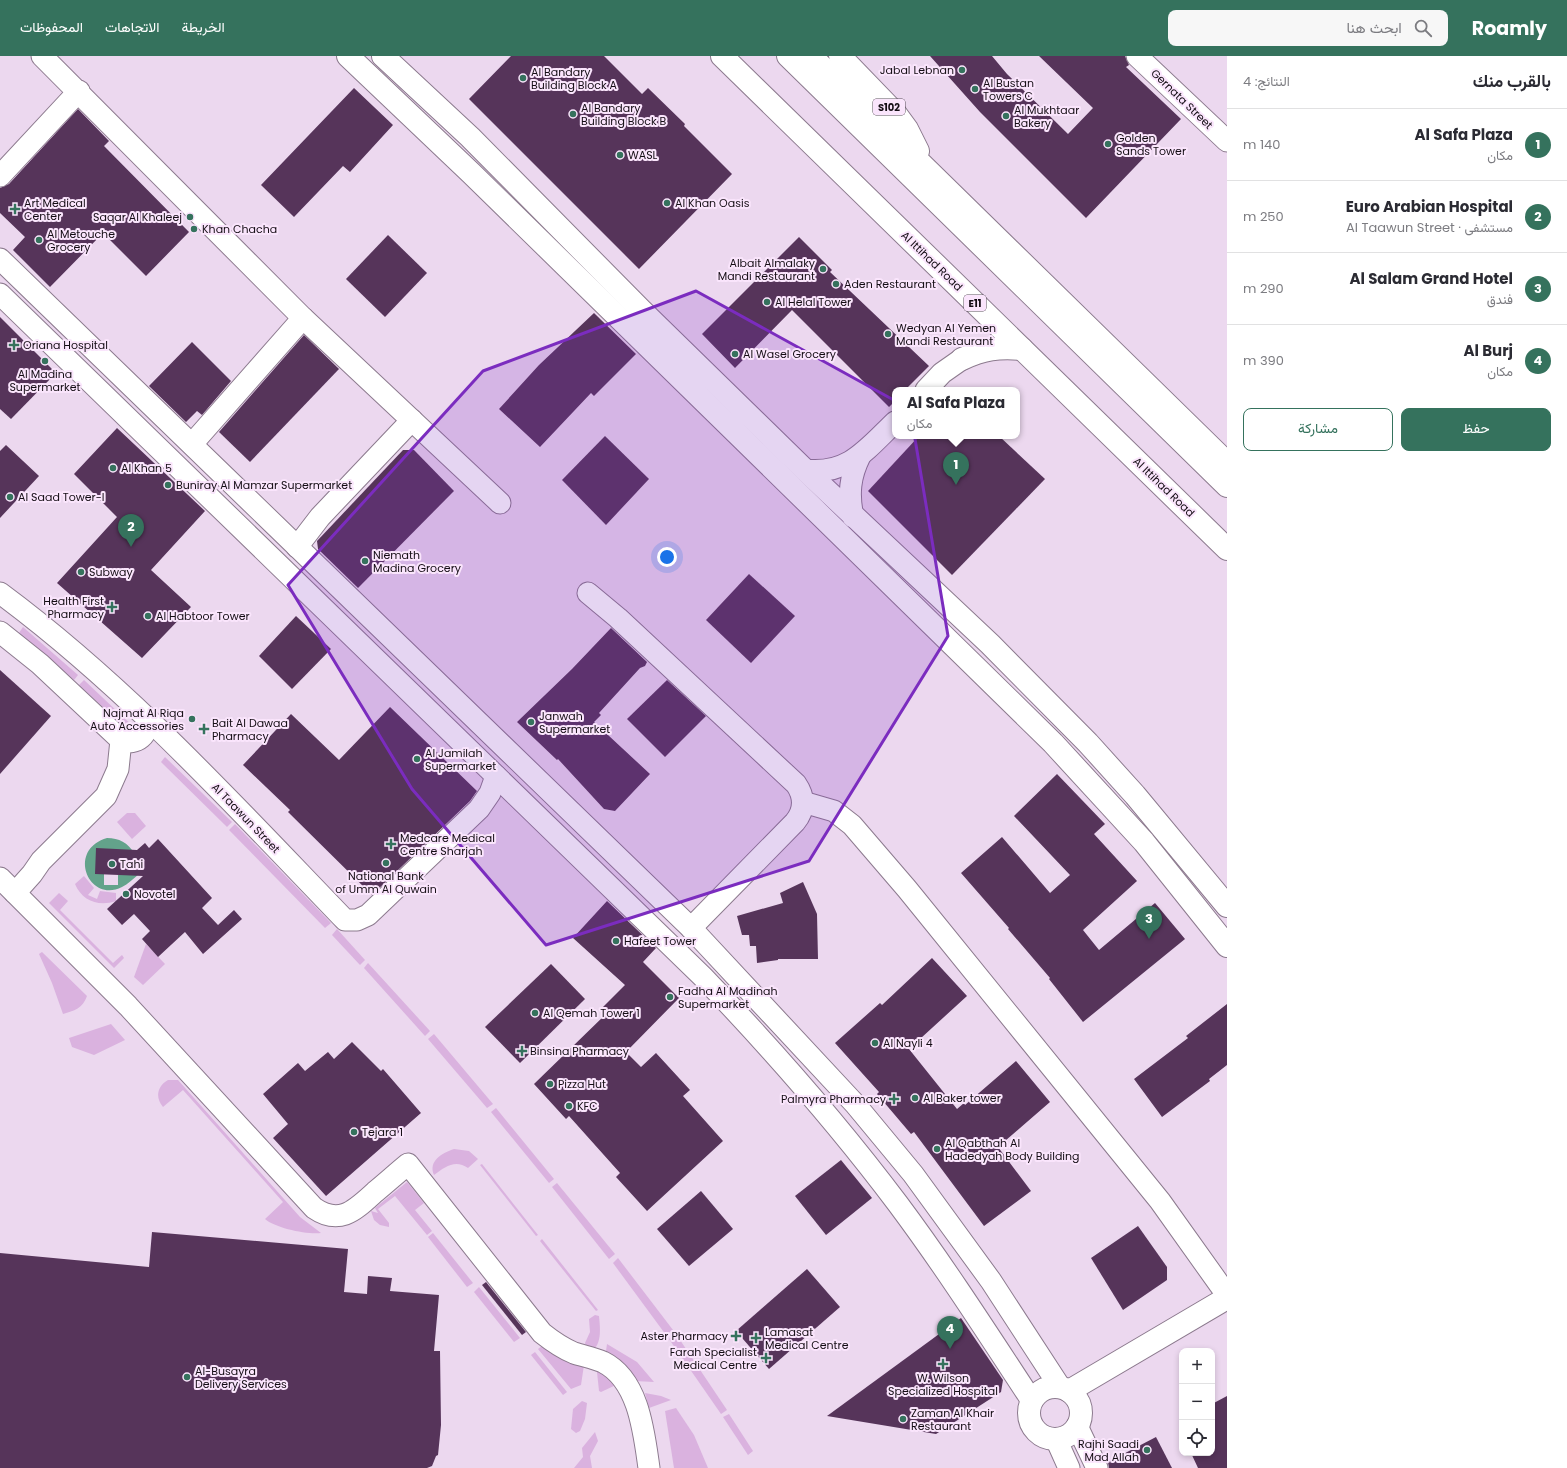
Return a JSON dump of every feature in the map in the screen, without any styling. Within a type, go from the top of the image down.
[{"type":"main road","points":[[348,56],[461,164],[1048,738],[1144,842],[1227,946]]},
{"type":"main road","points":[[384,56],[470,137],[640,310],[853,517],[990,644],[1088,743],[1140,801],[1227,906]]},
{"type":"main road","name":"Al Ittihad Road","points":[[722,56],[1227,549]]},
{"type":"main road","points":[[788,56],[1227,486]]},
{"type":"main road","points":[[811,56],[1227,463]]},
{"type":"main road","name":"S102","points":[[840,56],[902,121],[925,167]]},
{"type":"main road","points":[[962,359],[979,351],[993,348],[1022,349]]},
{"type":"main road","points":[[1064,1389],[1079,1402],[1081,1410],[1077,1426],[1072,1433],[1056,1439],[1041,1435],[1032,1426],[1029,1414],[1032,1401],[1043,1389],[1064,1389],[1227,1298]]},
{"type":"street","points":[[42,56],[79,91],[303,318],[500,503]]},
{"type":"street","name":"Gernata Street","points":[[1138,56],[1227,142]]},
{"type":"street","points":[[0,176],[79,91]]},
{"type":"street","points":[[0,258],[691,928],[855,1104],[913,1174],[991,1281],[1064,1389]]},
{"type":"street","points":[[0,294],[703,977],[795,1077],[864,1160],[932,1250],[1032,1401]]},
{"type":"street","points":[[192,444],[303,318]]},
{"type":"street","points":[[929,387],[942,373],[962,359]]},
{"type":"street","points":[[297,547],[320,517],[412,420]]},
{"type":"street","points":[[805,470],[816,471],[839,468],[860,456],[892,425]]},
{"type":"street","points":[[853,517],[851,505],[851,480],[860,456]]},
{"type":"street","name":"Al Taawun Street","points":[[0,593],[58,637],[146,718],[232,802],[345,920],[357,920],[368,915],[472,816],[490,793],[496,776]]},
{"type":"street","points":[[588,593],[623,623],[796,784],[800,790],[803,802],[802,810],[795,822],[691,928]]},
{"type":"street","points":[[0,632],[40,664],[121,740],[131,742],[141,738],[147,729],[146,718]]},
{"type":"street","points":[[121,740],[118,769],[106,796],[41,861],[5,883],[128,1006],[314,1208],[332,1216],[352,1212],[408,1164],[542,1333],[567,1350],[610,1366],[622,1377],[630,1390],[637,1410],[649,1468]]},
{"type":"street","points":[[803,802],[834,812],[852,825],[907,890],[1155,1195],[1227,1294]]},
{"type":"street","points":[[795,1077],[804,1077],[812,1081],[832,1102],[839,1107],[848,1108],[855,1104]]},
{"type":"street","points":[[1077,1426],[1097,1468]]},
{"type":"street","points":[[1056,1439],[1070,1468]]},
{"type":"highlighted area","points":[[696,291],[910,409],[948,636],[809,861],[546,945],[412,789],[288,585],[483,371]]},
{"type":"shaded area","points":[[23,627],[78,675],[74,680],[19,633]]},
{"type":"shaded area","points":[[84,680],[139,732],[135,737],[79,685]]},
{"type":"shaded area","points":[[165,757],[232,822],[227,827],[161,762]]},
{"type":"shaded area","points":[[127,813],[135,813],[146,826],[132,839],[117,822]]},
{"type":"shaded area","points":[[235,824],[331,923],[325,928],[229,830]]},
{"type":"shaded area","points":[[107,838],[123,842],[129,846],[134,853],[104,874],[104,885],[118,885],[118,875],[139,874],[124,886],[110,890],[100,888],[92,882],[87,873],[85,863],[87,853],[95,844]]},
{"type":"shaded area","points":[[84,876],[94,888],[88,895],[97,899],[100,891],[116,893],[116,901],[110,903],[97,903],[82,895],[75,884]]},
{"type":"shaded area","points":[[59,893],[68,901],[60,910],[113,963],[122,955],[124,958],[114,968],[49,903]]},
{"type":"shaded area","points":[[337,929],[365,960],[360,965],[332,935]]},
{"type":"shaded area","points":[[146,944],[165,964],[143,985],[134,977]]},
{"type":"shaded area","points":[[42,952],[87,996],[81,1006],[71,1012],[63,1014],[52,983],[39,954]]},
{"type":"shaded area","points":[[368,963],[430,1031],[425,1036],[364,968]]},
{"type":"shaded area","points":[[111,1024],[125,1040],[94,1055],[72,1047],[69,1038]]},
{"type":"shaded area","points":[[434,1034],[493,1104],[487,1108],[428,1039]]},
{"type":"shaded area","points":[[168,1080],[178,1080],[300,1217],[321,1233],[308,1233],[284,1228],[265,1219],[283,1202],[183,1090],[163,1107],[160,1104],[158,1096],[159,1089],[161,1085]]},
{"type":"shaded area","points":[[496,1108],[554,1179],[549,1183],[491,1112]]},
{"type":"shaded area","points":[[454,1149],[469,1151],[478,1159],[468,1168],[463,1165],[454,1164],[446,1167],[434,1175],[433,1166],[437,1158]]},
{"type":"shaded area","points":[[482,1164],[538,1235],[536,1236],[480,1165]]},
{"type":"shaded area","points":[[407,1182],[424,1203],[415,1210],[432,1231],[427,1235],[395,1196],[378,1209],[389,1223],[389,1227],[380,1225],[374,1220],[371,1211],[378,1213],[375,1208]]},
{"type":"shaded area","points":[[557,1183],[615,1254],[609,1259],[552,1187]]},
{"type":"shaded area","points":[[433,1233],[473,1283],[467,1287],[428,1237]]},
{"type":"shaded area","points":[[542,1239],[598,1310],[596,1311],[540,1241]]},
{"type":"shaded area","points":[[618,1258],[673,1330],[666,1335],[613,1263]]},
{"type":"shaded area","points":[[479,1287],[520,1338],[514,1342],[474,1292]]},
{"type":"shaded area","points":[[595,1315],[599,1316],[600,1334],[597,1346],[594,1349],[586,1347],[585,1343],[590,1332],[589,1319]]},
{"type":"shaded area","points":[[676,1334],[727,1410],[721,1414],[669,1339]]},
{"type":"shaded area","points":[[546,1343],[561,1359],[584,1365],[581,1385],[571,1389],[538,1349]]},
{"type":"shaded area","points":[[607,1344],[637,1362],[654,1382],[635,1381],[620,1361],[606,1351]]},
{"type":"shaded area","points":[[535,1352],[567,1392],[563,1395],[531,1355]]},
{"type":"shaded area","points":[[599,1369],[616,1385],[601,1392],[599,1391],[597,1372]]},
{"type":"shaded area","points":[[645,1393],[661,1396],[671,1400],[649,1408]]},
{"type":"shaded area","points":[[582,1401],[587,1403],[585,1419],[580,1431],[576,1433],[571,1429],[573,1409]]},
{"type":"shaded area","points":[[676,1408],[694,1435],[708,1468],[674,1468],[665,1411]]},
{"type":"shaded area","points":[[729,1414],[753,1451],[748,1455],[723,1417]]},
{"type":"shaded area","points":[[595,1432],[598,1441],[590,1456],[592,1468],[574,1468],[583,1457],[582,1448]]},
{"type":"building","points":[[511,56],[604,56],[642,94],[648,88],[685,124],[684,126],[732,174],[639,269],[469,99]]},
{"type":"building","points":[[930,56],[992,56],[1007,74],[1068,134],[1093,108],[1039,56],[1125,56],[1129,65],[1126,67],[1181,119],[1086,218],[980,112]]},
{"type":"building","points":[[354,88],[393,125],[350,172],[343,166],[294,217],[261,185]]},
{"type":"building","points":[[78,109],[109,141],[104,146],[189,232],[146,276],[103,233],[50,287],[13,250],[25,237],[0,213],[0,188],[9,184]]},
{"type":"building","points":[[388,235],[427,273],[385,317],[346,279]]},
{"type":"building","points":[[799,237],[832,270],[830,272],[929,366],[908,387],[892,387],[892,404],[889,407],[792,310],[735,368],[702,334]]},
{"type":"building","points":[[594,313],[636,354],[594,396],[591,393],[540,447],[499,409],[539,365]]},
{"type":"building","name":"Oriana Hospital","points":[[0,317],[56,373],[11,419],[0,409]]},
{"type":"building","points":[[304,335],[339,369],[250,462],[219,432]]},
{"type":"building","points":[[192,342],[231,381],[202,415],[197,411],[186,422],[149,386]]},
{"type":"building","points":[[117,428],[205,511],[151,570],[191,607],[142,658],[57,583],[117,517],[74,474]]},
{"type":"building","points":[[605,436],[649,479],[606,525],[562,480]]},
{"type":"building","points":[[916,439],[1002,439],[1045,479],[952,575],[868,491]]},
{"type":"building","name":"Al Saad Tower-I","points":[[6,445],[39,476],[0,518],[0,451]]},
{"type":"building","points":[[403,450],[414,450],[454,491],[358,588],[318,549],[317,541]]},
{"type":"building","points":[[749,574],[795,616],[751,663],[706,620]]},
{"type":"building","points":[[296,616],[331,649],[292,689],[259,656]]},
{"type":"building","points":[[611,628],[647,662],[645,666],[640,668],[599,713],[601,715],[594,722],[650,774],[615,811],[604,809],[558,759],[557,760],[517,722],[572,669]]},
{"type":"building","points":[[0,670],[51,716],[0,774]]},
{"type":"building","points":[[667,680],[706,716],[665,757],[627,719]]},
{"type":"building","points":[[390,707],[477,791],[470,801],[372,895],[288,812],[290,810],[243,765],[291,714],[339,760]]},
{"type":"building","points":[[1057,774],[1105,824],[1094,834],[1137,881],[1083,930],[1099,950],[1155,903],[1185,939],[1083,1022],[1049,979],[1050,978],[961,873],[1002,837],[1050,893],[1070,875],[1014,816]]},
{"type":"building","points":[[158,839],[212,898],[202,908],[218,925],[234,910],[242,919],[203,954],[185,932],[158,957],[142,939],[150,931],[134,914],[122,925],[107,909],[143,876],[95,874],[96,848],[137,850],[145,843],[149,848]]},
{"type":"building","points":[[803,882],[817,914],[818,959],[778,959],[757,963],[756,946],[750,946],[749,935],[742,935],[737,916],[783,903],[780,893]]},
{"type":"building","points":[[607,901],[656,948],[643,962],[679,998],[626,1052],[641,1067],[656,1053],[690,1090],[683,1096],[723,1141],[647,1211],[616,1177],[620,1173],[569,1116],[566,1119],[534,1084],[607,1013],[602,1008],[625,985],[573,938]]},
{"type":"building","points":[[932,958],[967,996],[909,1049],[957,1109],[964,1103],[965,1105],[1016,1061],[1050,1102],[998,1147],[1031,1191],[984,1226],[914,1132],[911,1134],[877,1094],[879,1092],[835,1043],[880,1003],[882,1005]]},
{"type":"building","name":"Al Qemah Tower 1","points":[[551,964],[585,999],[520,1063],[485,1027]]},
{"type":"building","points":[[1227,1004],[1227,1065],[1209,1079],[1210,1081],[1162,1117],[1134,1079],[1188,1038],[1186,1036]]},
{"type":"building","points":[[352,1042],[381,1071],[383,1069],[421,1113],[326,1196],[273,1138],[288,1124],[263,1094],[298,1063],[305,1071],[328,1052],[334,1059]]},
{"type":"building","points":[[841,1160],[872,1198],[826,1235],[795,1196]]},
{"type":"building","points":[[701,1191],[733,1229],[689,1266],[657,1229]]},
{"type":"building","points":[[1138,1226],[1167,1267],[1167,1280],[1123,1310],[1091,1258]]},
{"type":"building","points":[[152,1232],[348,1249],[344,1292],[367,1294],[368,1276],[392,1278],[390,1291],[439,1295],[434,1351],[440,1351],[441,1425],[438,1455],[436,1456],[432,1466],[427,1468],[0,1468],[0,1253],[149,1267]]},
{"type":"building","points":[[807,1269],[840,1307],[769,1369],[736,1331]]},
{"type":"building","points":[[486,1282],[526,1332],[522,1335],[482,1285]]},
{"type":"building","points":[[961,1318],[1003,1380],[1001,1392],[936,1434],[827,1416]]},
{"type":"building","points":[[1227,1396],[1227,1468],[1198,1468],[1192,1456],[1215,1456],[1215,1402]]},
{"type":"building","name":"Rajhi Saadi Mad Allah","points":[[1156,1437],[1172,1468],[1109,1468],[1108,1462]]},
{"type":"place","name":"Jabal Lebnan","points":[[962,70]]},
{"type":"place","name":"Al Bandary Building Block A","points":[[523,78]]},
{"type":"place","name":"Al Bustan Towers C","points":[[975,89]]},
{"type":"place","name":"Al Bandary Building Block B","points":[[573,114]]},
{"type":"place","name":"Al Mukhtaar Bakery","points":[[1006,116]]},
{"type":"place","name":"Golden Sands Tower","points":[[1108,144]]},
{"type":"place","name":"WASL","points":[[620,155]]},
{"type":"place","name":"Al Khan Oasis","points":[[667,203]]},
{"type":"place","name":"Art Medical Center","points":[[15,209]]},
{"type":"place","name":"Saqar Al Khaleej","points":[[190,217]]},
{"type":"place","name":"Khan Chacha","points":[[194,229]]},
{"type":"place","name":"Al Metouche Grocery","points":[[39,240]]},
{"type":"place","name":"Albait Almalaky Mandi Restaurant","points":[[823,269]]},
{"type":"place","name":"Aden Restaurant","points":[[836,284]]},
{"type":"place","name":"Al Helal Tower","points":[[767,302]]},
{"type":"place","name":"Wedyan Al Yemen Mandi Restaurant","points":[[888,334]]},
{"type":"place","name":"Oriana Hospital","points":[[14,345]]},
{"type":"place","name":"Al Wasel Grocery","points":[[735,354]]},
{"type":"place","name":"Al Madina Supermarket","points":[[45,361]]},
{"type":"place","name":"Al Khan 5","points":[[113,468]]},
{"type":"place","name":"Buniray Al Mamzar Supermarket","points":[[168,485]]},
{"type":"place","name":"Al Safa Plaza","points":[[956,485]]},
{"type":"place","name":"Al Saad Tower-I","points":[[10,497]]},
{"type":"place","name":"Euro Arabian Hospital","points":[[131,547]]},
{"type":"place","name":"Niemath Madina Grocery","points":[[365,561]]},
{"type":"place","name":"Subway","points":[[81,572]]},
{"type":"place","name":"Health First Pharmacy","points":[[112,607]]},
{"type":"place","name":"Al Habtoor Tower","points":[[148,616]]},
{"type":"place","name":"Najmat Al Riqa Auto Accessories","points":[[192,719]]},
{"type":"place","name":"Janwah Supermarket","points":[[531,722]]},
{"type":"place","name":"Bait Al Dawaa Pharmacy","points":[[204,729]]},
{"type":"place","name":"Al Jamilah Supermarket","points":[[417,759]]},
{"type":"place","name":"Medcare Medical Centre Sharjah","points":[[391,844]]},
{"type":"place","name":"National Bank of Umm Al Quwain","points":[[386,863]]},
{"type":"place","name":"Tahi","points":[[112,864]]},
{"type":"place","name":"Novotel","points":[[126,894]]},
{"type":"place","name":"Al Salam Grand Hotel","points":[[1149,939]]},
{"type":"place","name":"Hafeet Tower","points":[[616,941]]},
{"type":"place","name":"Fadha Al Madinah Supermarket","points":[[670,997]]},
{"type":"place","name":"Al Qemah Tower 1","points":[[535,1013]]},
{"type":"place","name":"Al Nayli 4","points":[[875,1043]]},
{"type":"place","name":"Binsina Pharmacy","points":[[522,1051]]},
{"type":"place","name":"Pizza Hut","points":[[550,1084]]},
{"type":"place","name":"Al Baker tower","points":[[915,1098]]},
{"type":"place","name":"Palmyra Pharmacy","points":[[894,1099]]},
{"type":"place","name":"KFC","points":[[569,1106]]},
{"type":"place","name":"Tejara 1","points":[[354,1132]]},
{"type":"place","name":"Al Qabthah Al Hadedyah Body Building","points":[[937,1149]]},
{"type":"place","name":"Aster Pharmacy","points":[[736,1336]]},
{"type":"place","name":"Lamasat Medical Centre","points":[[756,1338]]},
{"type":"place","name":"Al Burj","points":[[950,1349]]},
{"type":"place","name":"Farah Specialist Medical Centre","points":[[766,1358]]},
{"type":"place","name":"W. Wilson Specialized Hospital","points":[[943,1364]]},
{"type":"place","name":"Al-Busayra Delivery Services","points":[[187,1377]]},
{"type":"place","name":"Zaman Al Khair Restaurant","points":[[903,1419]]},
{"type":"place","name":"Rajhi Saadi Mad Allah","points":[[1147,1450]]}]
